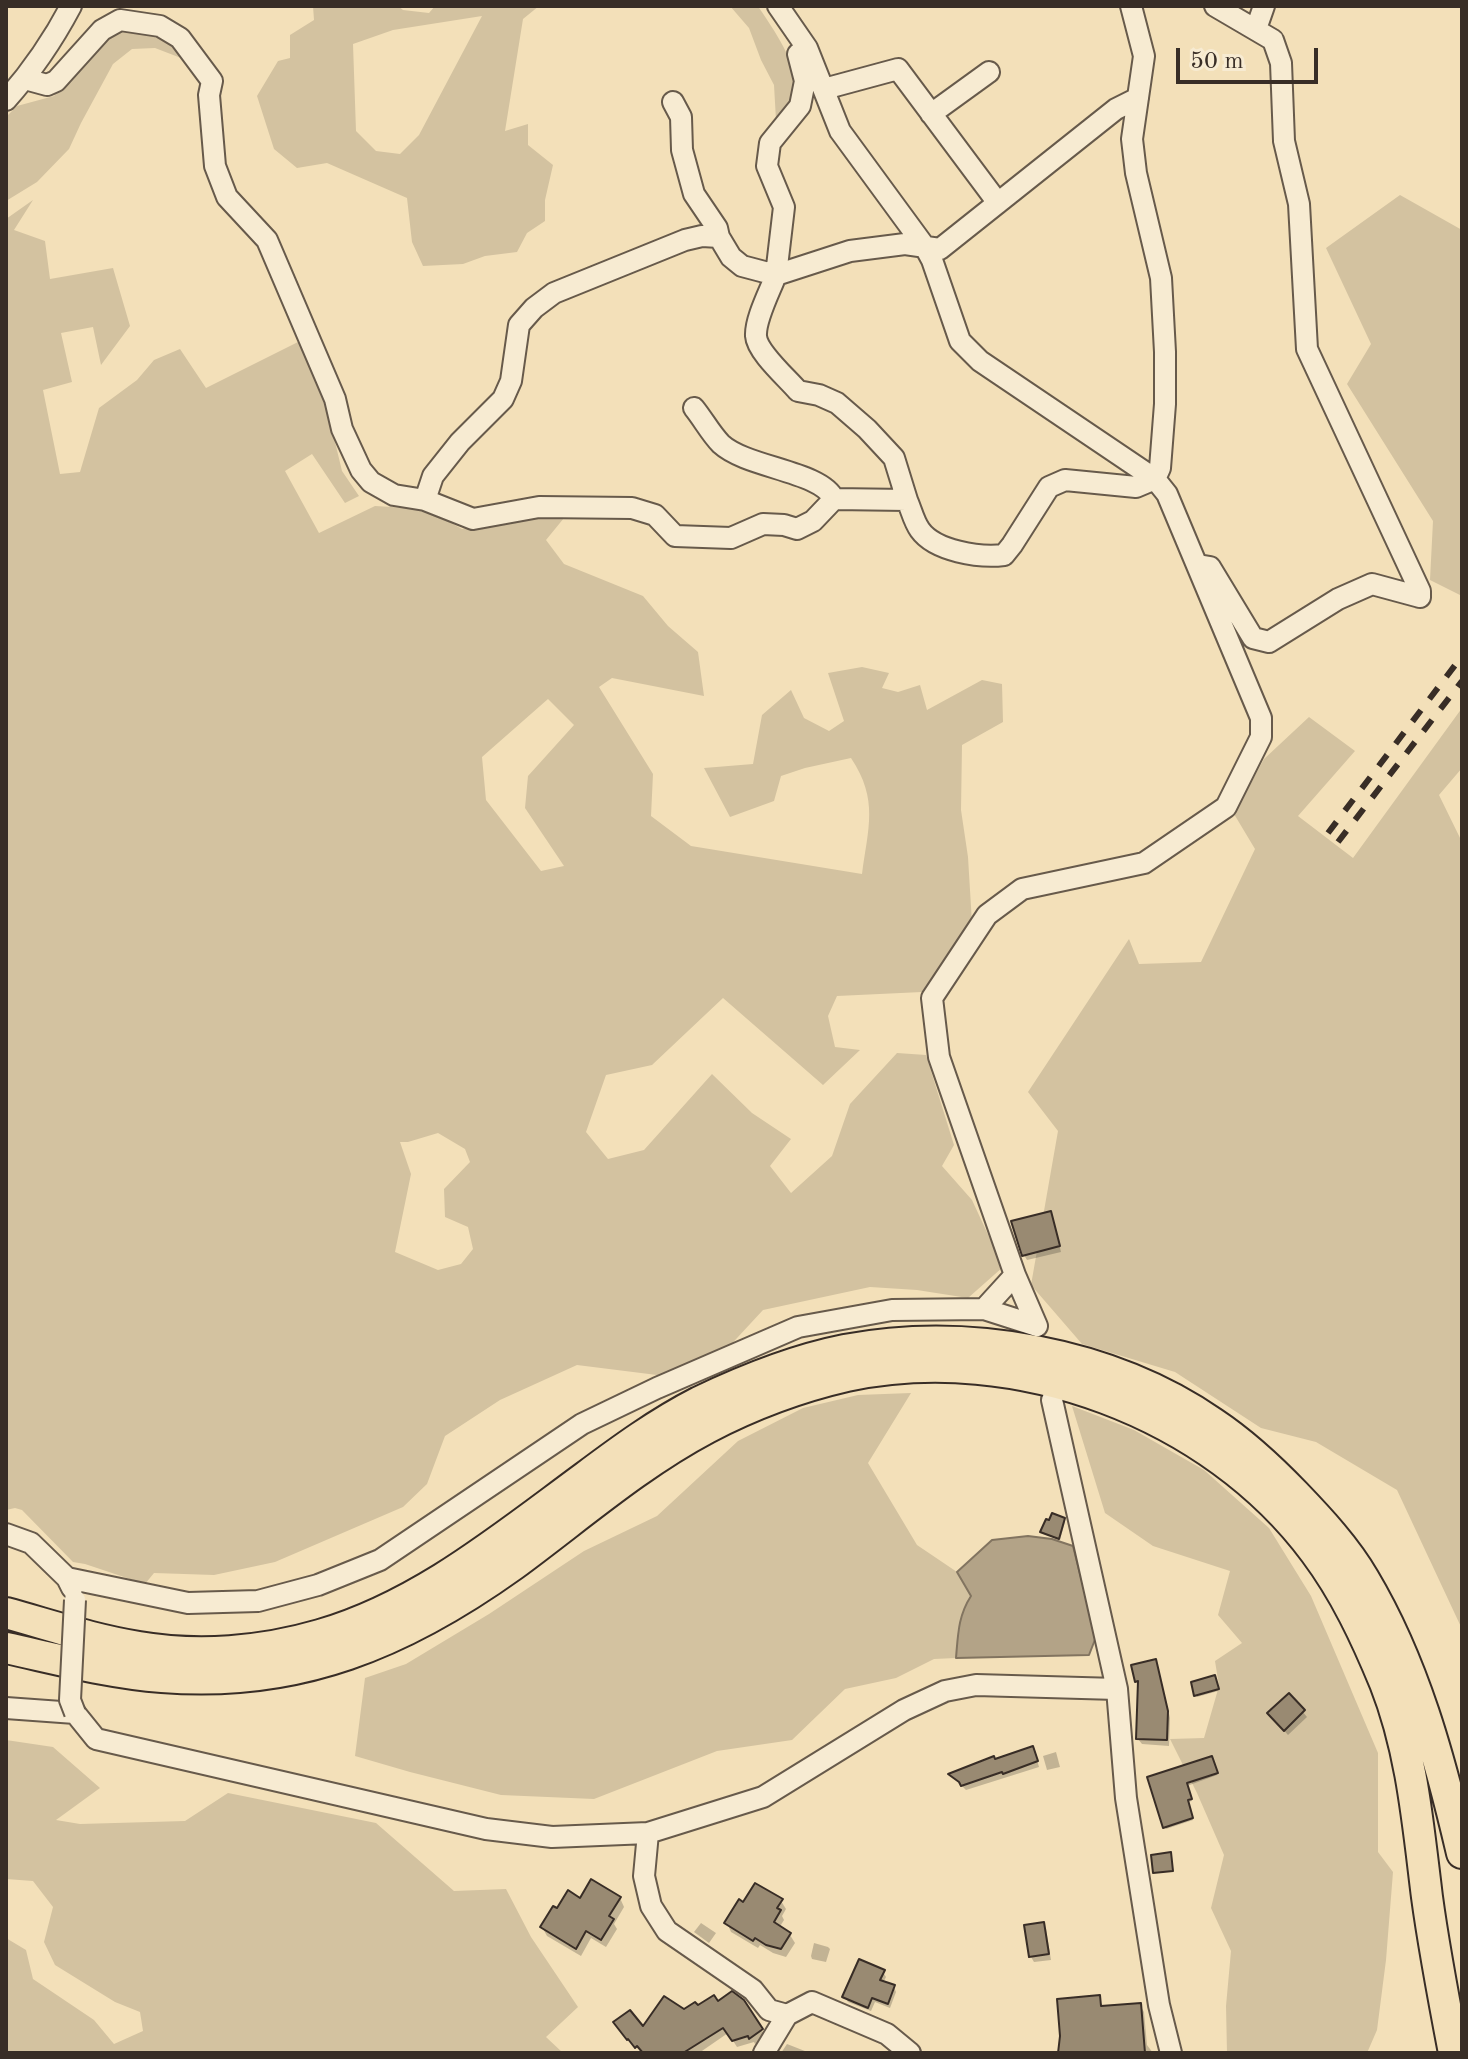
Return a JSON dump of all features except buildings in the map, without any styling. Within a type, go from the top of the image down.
[{"type":"highway","points":[[6,1626],[162,1650],[218,1652],[315,1637],[359,1623],[449,1575],[658,1426],[752,1378],[844,1350],[882,1345],[935,1341],[1031,1349],[1124,1377],[1171,1398],[1209,1420],[1278,1476],[1333,1535],[1363,1576],[1389,1625],[1413,1683],[1432,1737],[1462,1853]]},
{"type":"highway","points":[[6,1649],[106,1670],[162,1677],[219,1679],[270,1674],[323,1663],[368,1648],[417,1626],[512,1565],[659,1456],[709,1427],[808,1386],[883,1371],[935,1368],[1027,1377],[1072,1387],[1159,1421],[1198,1443],[1237,1472],[1286,1517],[1338,1585],[1364,1633],[1404,1746],[1414,1795],[1435,1953],[1454,2053]]},
{"type":"highway","points":[[6,1613],[106,1640],[162,1650]]},
{"type":"street","points":[[6,100],[25,79],[71,6]]},
{"type":"street","points":[[67,1578],[188,1603],[258,1601],[318,1585],[380,1560],[582,1424],[798,1327],[892,1310],[984,1309],[1037,1326],[1015,1275],[939,1057],[932,998],[987,915],[1022,889],[1144,863],[1226,807],[1261,737],[1261,718],[1167,494],[1155,479],[980,361],[960,341],[925,247],[840,131],[807,48],[778,6]]},
{"type":"street","points":[[796,32],[792,37],[805,81],[800,106],[770,143],[767,166],[784,207],[776,275],[757,326],[759,347],[798,391],[837,403],[894,458],[919,529],[933,542],[949,549],[996,556],[1004,555],[1012,545],[1049,487],[1065,480],[1136,487],[1155,479],[1160,468],[1165,404],[1161,278],[1136,173],[1132,139],[1144,56],[1131,6]]},
{"type":"street","points":[[1196,564],[1210,567],[1253,638],[1269,642],[1338,599],[1372,584],[1420,597],[1420,591],[1307,349],[1299,204],[1284,141],[1281,63],[1273,40],[1215,6]]},
{"type":"street","points":[[1256,29],[1264,6]]},
{"type":"street","points":[[25,79],[47,85],[56,81],[102,30],[120,20],[160,26],[180,38],[212,81],[209,95],[215,166],[227,197],[267,240],[335,399],[342,429],[361,470],[371,482],[394,495],[425,500],[473,519],[539,507],[632,508],[655,515],[675,536],[731,538],[763,524],[797,529],[813,521],[834,499],[907,500]]},
{"type":"street","points":[[824,89],[898,69],[998,203]]},
{"type":"street","points":[[931,114],[989,72]]},
{"type":"street","points":[[673,102],[681,117],[682,150],[694,194],[717,228],[719,237],[731,257],[742,266],[776,275],[850,251],[905,244],[940,249],[1116,109],[1138,98]]},
{"type":"street","points":[[425,500],[433,476],[460,442],[503,399],[511,381],[519,325],[534,308],[554,293],[685,240],[702,236],[719,237]]},
{"type":"street","points":[[694,408],[722,445],[747,459],[820,484],[834,499]]},
{"type":"street","points":[[984,1309],[1015,1275]]},
{"type":"street","points":[[1052,1400],[1117,1689],[1126,1798],[1159,2005],[1171,2053]]},
{"type":"street","points":[[6,1534],[31,1543],[67,1578],[75,1593],[70,1700],[75,1713],[96,1739],[486,1829],[552,1837],[648,1833],[763,1797],[904,1710],[945,1691],[976,1685],[1117,1689]]},
{"type":"street","points":[[6,1708],[75,1713]]},
{"type":"street","points":[[648,1833],[644,1876],[651,1906],[667,1931],[753,1990],[769,2010],[787,2015]]},
{"type":"street","points":[[764,2053],[787,2015],[812,2002],[887,2034],[910,2053]]},
{"type":"shaded area","points":[[313,6],[398,6],[403,10],[429,13],[435,6],[539,6],[523,19],[505,131],[528,124],[528,145],[553,165],[545,200],[545,221],[527,233],[517,252],[485,256],[463,264],[423,266],[412,242],[407,198],[327,163],[297,168],[274,149],[257,96],[278,61],[290,58],[290,35],[314,20]],"holes":[[[482,16],[419,135],[400,154],[376,151],[356,131],[353,44],[393,30]]]},
{"type":"shaded area","points":[[730,6],[758,6],[787,54],[795,81],[794,94],[788,108],[776,120],[774,85],[749,28]]},
{"type":"shaded area","points":[[124,29],[155,34],[177,42],[186,56],[181,58],[155,48],[132,49],[113,64],[69,149],[37,182],[6,201],[6,117],[17,106],[54,96],[101,40]]},
{"type":"shaded area","points":[[1400,195],[1462,230],[1462,596],[1430,580],[1433,521],[1347,384],[1371,344],[1326,248]]},
{"type":"shaded area","points":[[33,200],[14,230],[45,241],[50,279],[113,268],[130,326],[101,365],[93,327],[61,333],[72,382],[43,390],[60,474],[80,472],[99,408],[137,380],[154,360],[180,349],[206,388],[300,341],[324,396],[342,471],[359,496],[345,503],[312,454],[285,471],[319,533],[375,506],[426,509],[462,529],[538,515],[564,518],[546,540],[564,564],[643,596],[668,626],[698,652],[704,696],[612,678],[599,687],[653,774],[651,816],[691,846],[862,874],[869,828],[868,801],[860,773],[851,758],[781,776],[774,801],[730,817],[704,768],[753,764],[762,715],[791,690],[804,718],[829,731],[844,721],[828,673],[862,667],[889,673],[882,688],[898,692],[920,685],[927,710],[982,680],[1002,684],[1003,722],[962,745],[961,810],[968,857],[972,923],[922,992],[837,996],[828,1016],[835,1047],[860,1050],[823,1085],[723,998],[652,1065],[606,1075],[586,1132],[608,1159],[644,1150],[712,1074],[752,1113],[791,1139],[770,1166],[791,1193],[832,1156],[850,1104],[897,1053],[926,1055],[954,1145],[942,1166],[972,1200],[1003,1267],[968,1298],[870,1287],[763,1310],[725,1351],[673,1377],[577,1365],[500,1400],[445,1436],[427,1484],[403,1507],[275,1562],[214,1575],[154,1573],[145,1584],[73,1562],[22,1510],[6,1510],[6,219]],"holes":[[[548,699],[574,725],[528,776],[525,808],[564,866],[541,871],[486,800],[482,757]],[[438,1133],[465,1149],[470,1162],[444,1189],[445,1217],[468,1227],[473,1249],[461,1264],[438,1270],[395,1252],[411,1174],[400,1142]]]},
{"type":"shaded area","points":[[1462,708],[1462,768],[1439,795],[1462,842],[1462,1629],[1397,1490],[1316,1442],[1261,1428],[1175,1372],[1082,1344],[1031,1285],[1058,1131],[1028,1092],[1129,939],[1139,964],[1201,962],[1255,849],[1234,814],[1264,759],[1309,717],[1355,751],[1298,816],[1353,858]]},
{"type":"shaded area","points":[[911,1393],[868,1463],[917,1545],[957,1572],[971,1596],[958,1629],[956,1658],[934,1659],[896,1678],[845,1689],[792,1740],[717,1751],[594,1799],[501,1795],[355,1756],[365,1678],[406,1664],[584,1551],[657,1516],[738,1441],[803,1408],[858,1395]]},
{"type":"shaded area","points":[[1072,1406],[1134,1430],[1204,1470],[1269,1528],[1311,1596],[1378,1753],[1378,1852],[1393,1872],[1377,2030],[1367,2053],[1227,2053],[1226,2006],[1231,1951],[1211,1908],[1224,1855],[1170,1739],[1204,1738],[1219,1686],[1215,1661],[1242,1643],[1218,1615],[1230,1571],[1153,1546],[1105,1513]]},
{"type":"shaded area","points":[[1028,1536],[1073,1546],[1096,1637],[1089,1655],[956,1658],[961,1618],[971,1596],[957,1572],[992,1540]]},
{"type":"shaded area","points":[[6,1740],[53,1747],[100,1788],[56,1820],[80,1824],[185,1821],[228,1793],[376,1823],[454,1891],[506,1889],[531,1937],[578,2007],[546,2037],[563,2053],[6,2053],[6,1938],[26,1950],[33,1979],[94,2020],[114,2044],[143,2031],[140,2012],[115,2002],[55,1965],[44,1942],[53,1907],[33,1881],[6,1879]]},
{"type":"railway","points":[[1328,833],[1462,656]]},
{"type":"railway","points":[[1338,842],[1462,681]]}]
